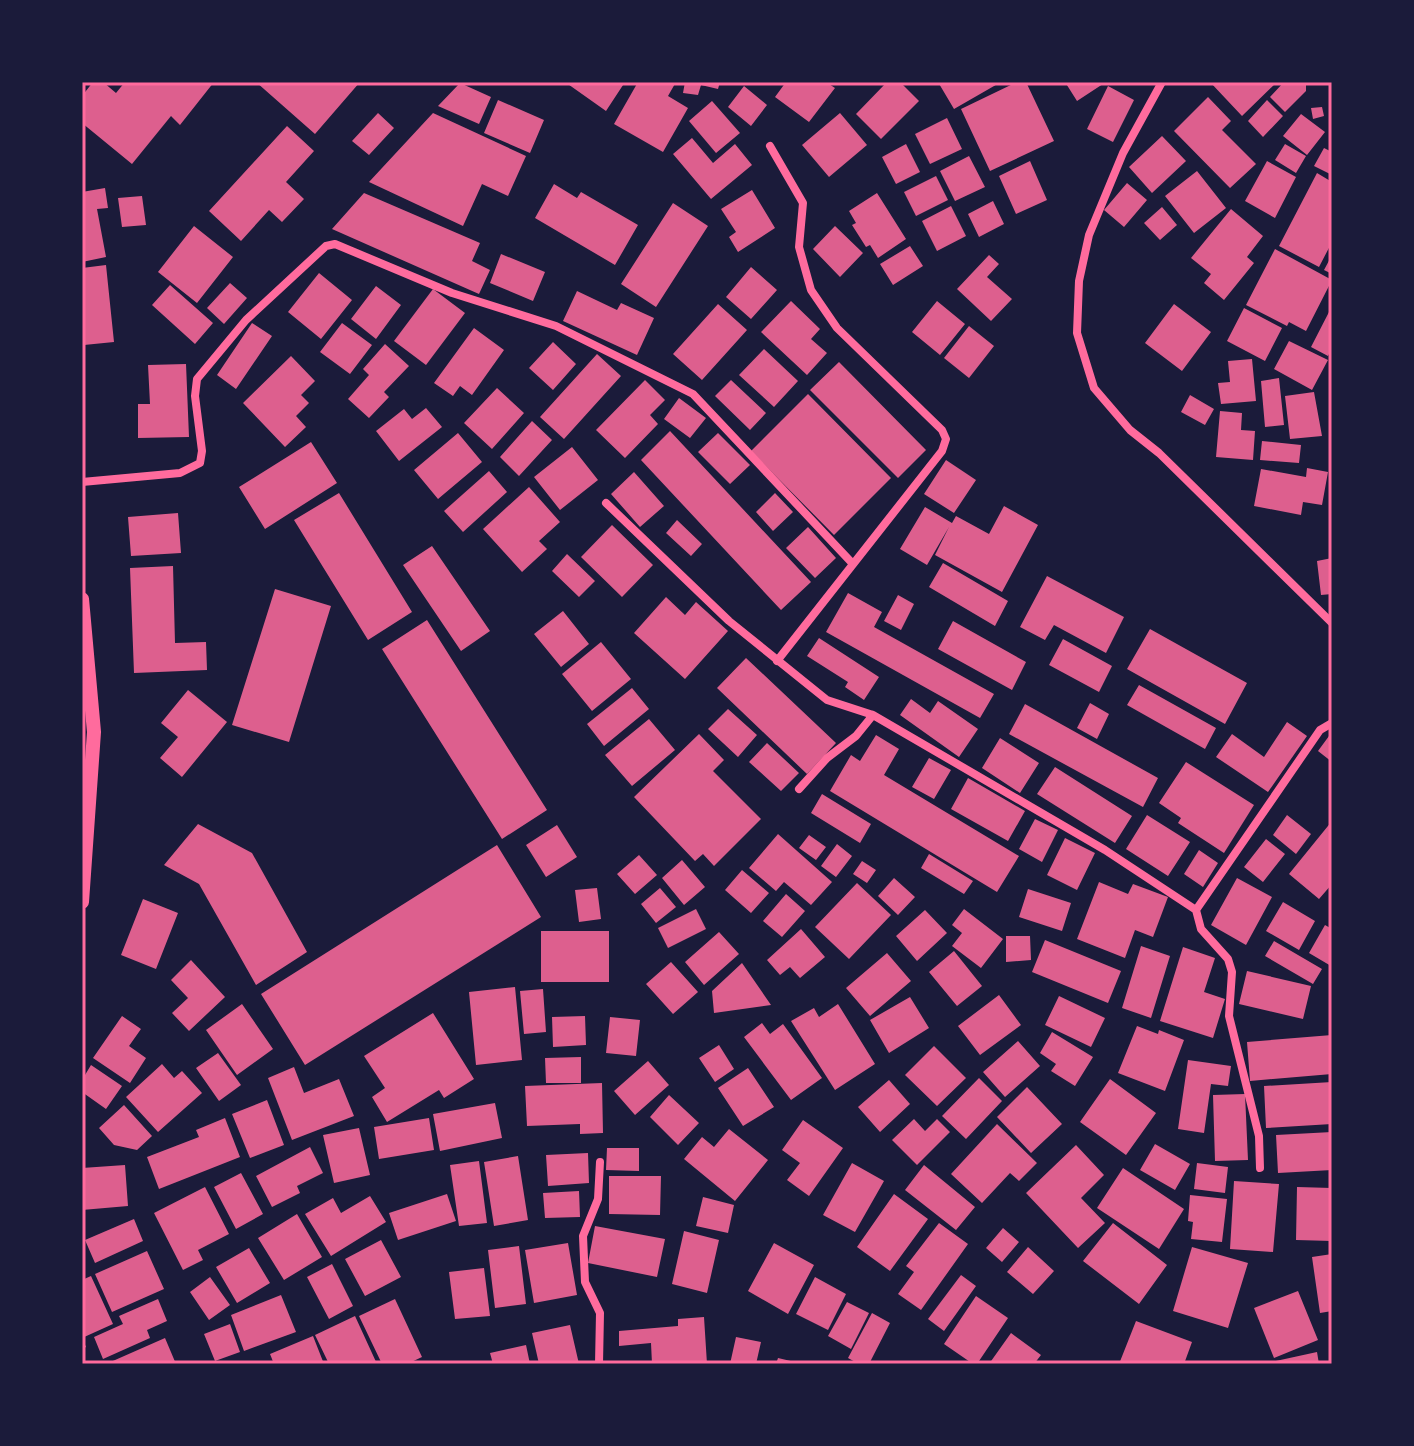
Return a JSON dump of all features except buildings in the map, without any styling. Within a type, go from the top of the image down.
[{"type":"street","points":[[1162,82],[1123,153],[1089,235],[1079,281],[1077,333],[1094,388],[1121,419],[1332,623]]},
{"type":"street","points":[[770,146],[803,203],[799,247],[811,290],[837,328],[942,430],[946,439],[942,451],[777,661]]},
{"type":"street","points":[[82,482],[180,473],[200,463],[202,451],[195,396],[197,379],[246,320],[326,246],[335,244],[452,293],[556,326],[693,394],[853,564]]},
{"type":"street","points":[[606,503],[729,621],[827,700],[873,715],[1105,850],[1196,910],[1201,929],[1228,959],[1232,972],[1229,1016],[1259,1136],[1260,1168]]},
{"type":"street","points":[[82,599],[94,732],[82,902]]},
{"type":"street","points":[[799,789],[827,758],[856,736],[873,715]]},
{"type":"street","points":[[1196,910],[1320,730],[1332,723]]},
{"type":"street","points":[[599,1364],[600,1313],[585,1282],[583,1236],[598,1199],[600,1162]]}]
